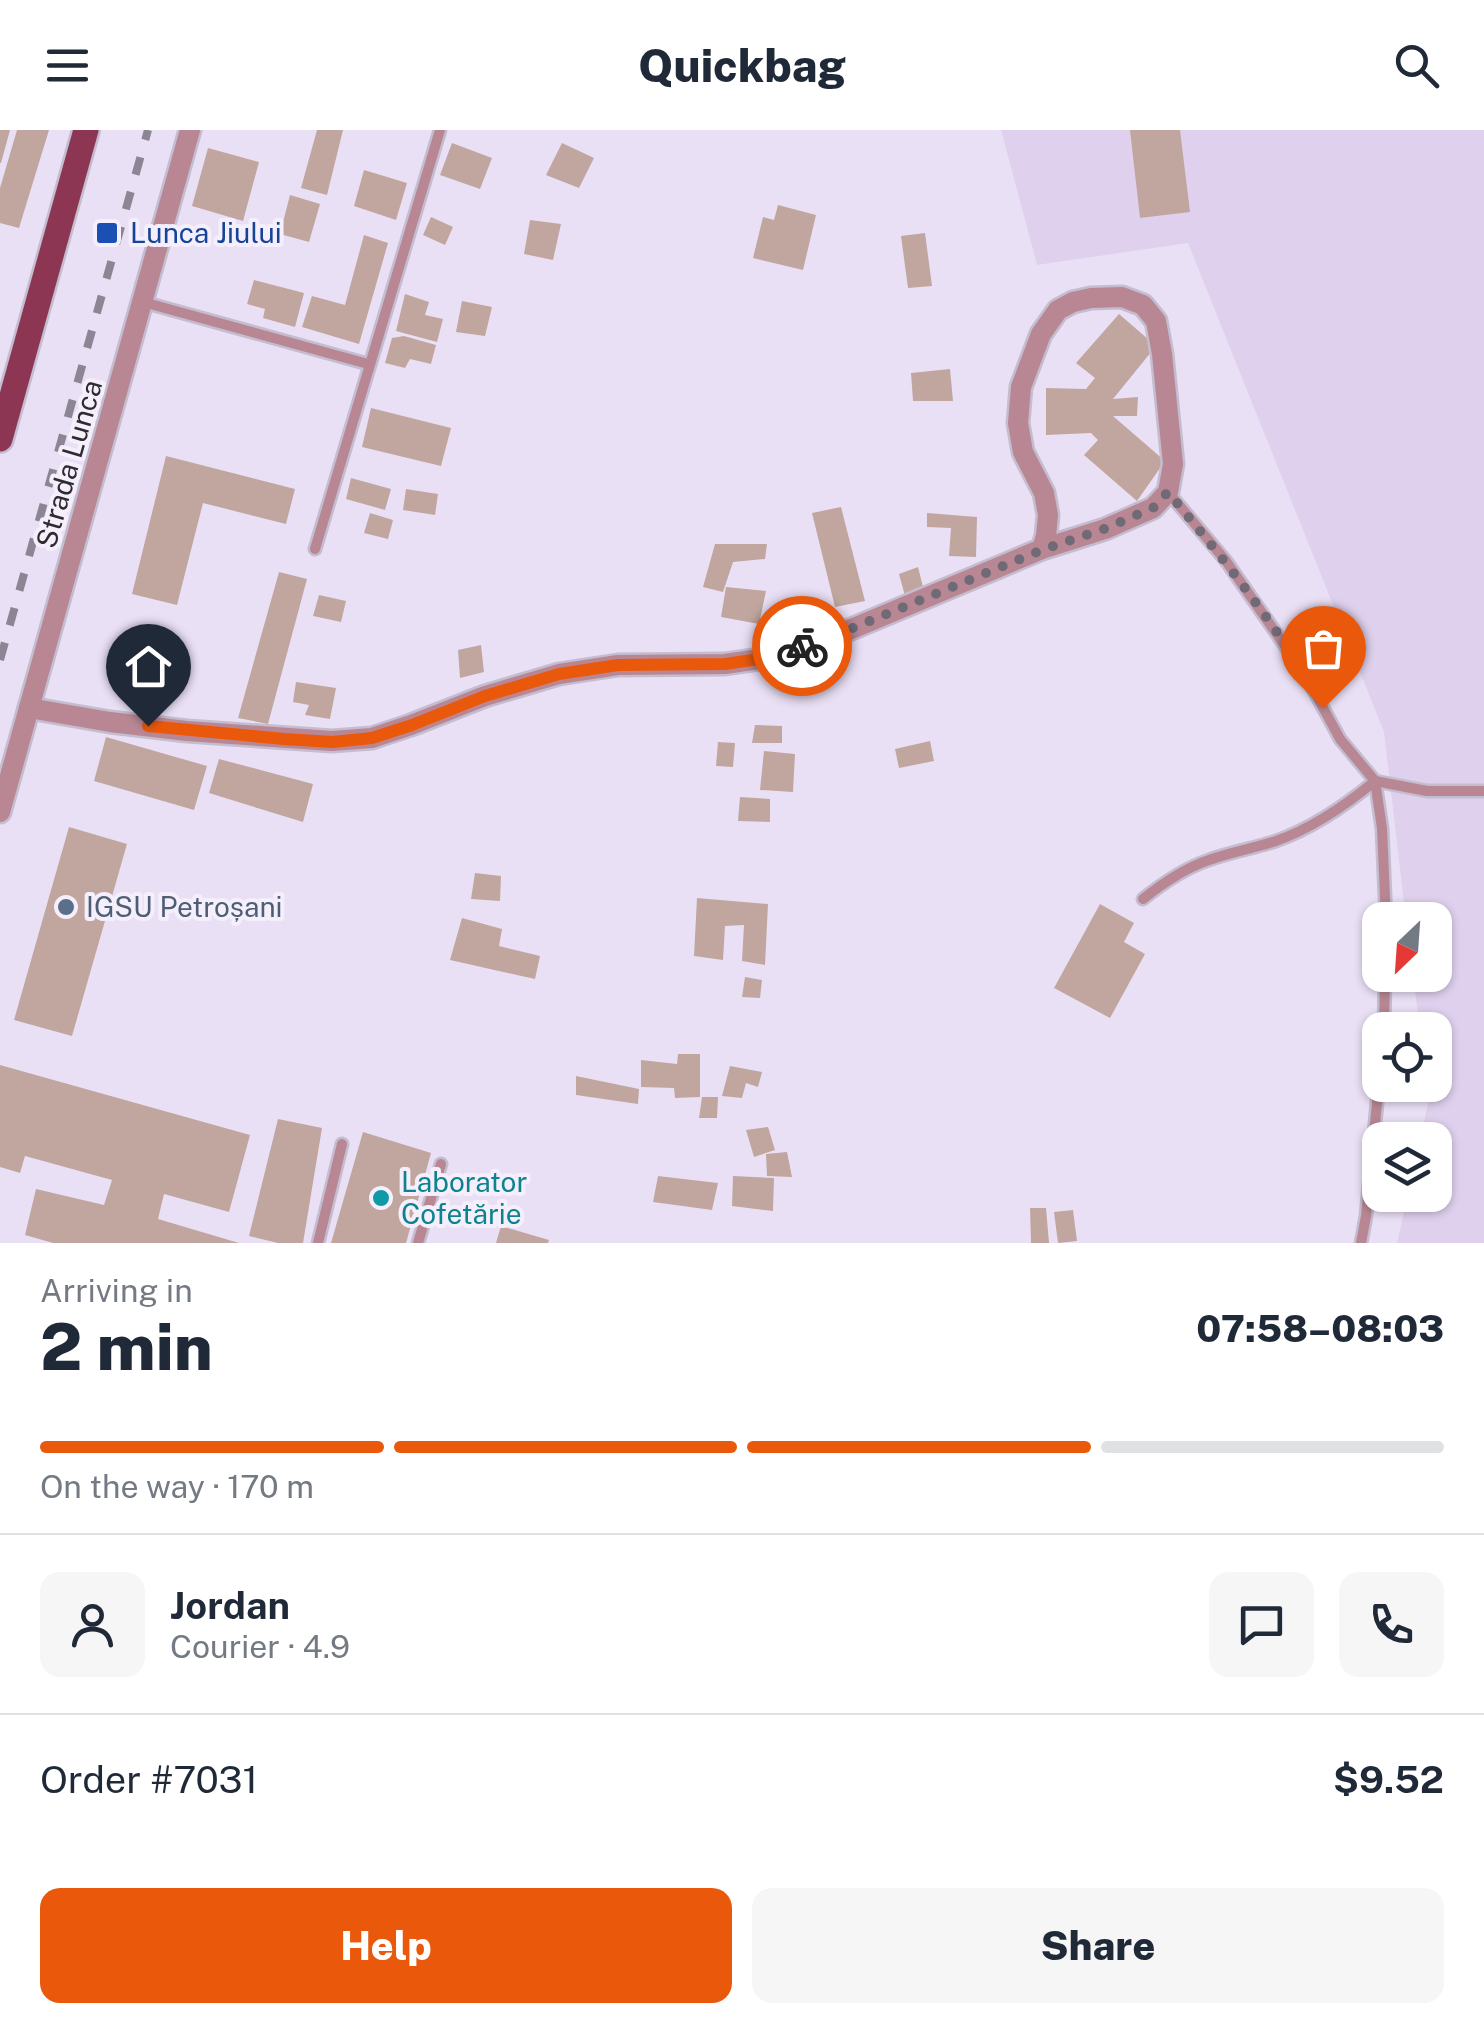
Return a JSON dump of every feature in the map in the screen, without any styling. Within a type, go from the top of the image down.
[{"type":"main road","points":[[0,439],[86,130]]},
{"type":"street","name":"Strada Lunca","points":[[0,812],[190,130]]},
{"type":"street","points":[[29,708],[206,733],[332,742],[372,738],[485,696],[559,674],[618,665],[725,664],[766,658],[848,630],[1042,550],[1104,529],[1160,500],[1173,464],[1156,321],[1144,304],[1122,297],[1073,302],[1058,310],[1040,334],[1021,387],[1018,422],[1023,452],[1044,493],[1048,515],[1042,550]]},
{"type":"lane","points":[[315,548],[440,130]]},
{"type":"lane","points":[[142,302],[368,364]]},
{"type":"lane","points":[[1160,500],[1226,561],[1306,676],[1340,740],[1375,781],[1382,828],[1385,902]]},
{"type":"lane","points":[[1143,899],[1166,881],[1205,861],[1279,840],[1318,821],[1375,781],[1428,791],[1484,791]]},
{"type":"lane","points":[[1360,1243],[1377,1102]]},
{"type":"lane","points":[[318,1243],[342,1144]]},
{"type":"lane","points":[[418,1243],[441,1164]]},
{"type":"shaded area","points":[[1001,130],[1484,130],[1484,1243],[1397,1243],[1404,1212],[1452,1212],[1452,1122],[1424,1122],[1428,1102],[1452,1102],[1452,1012],[1418,1012],[1415,992],[1452,992],[1452,902],[1404,902],[1384,732],[1188,243],[1037,265]]},
{"type":"building","points":[[0,130],[10,130],[1,163],[0,163]]},
{"type":"building","points":[[17,130],[49,130],[19,228],[0,223],[0,188]]},
{"type":"building","points":[[317,130],[343,130],[327,195],[301,188]]},
{"type":"building","points":[[1130,130],[1180,130],[1190,212],[1140,218]]},
{"type":"building","points":[[452,143],[492,158],[480,189],[440,175]]},
{"type":"building","points":[[562,143],[594,158],[579,188],[546,175]]},
{"type":"building","points":[[208,148],[259,162],[243,221],[192,206]]},
{"type":"building","points":[[364,170],[407,183],[396,220],[354,206]]},
{"type":"building","points":[[290,195],[320,204],[309,242],[280,234]]},
{"type":"building","points":[[778,205],[816,215],[803,270],[753,258],[763,217],[774,220]]},
{"type":"building","points":[[431,217],[453,227],[445,245],[423,235]]},
{"type":"building","points":[[530,220],[561,224],[553,260],[524,254]]},
{"type":"building","points":[[925,233],[932,286],[908,288],[901,236]]},
{"type":"building","points":[[364,235],[388,243],[359,344],[302,327],[312,296],[345,305]]},
{"type":"building","points":[[254,280],[304,293],[295,327],[263,318],[265,309],[247,304]]},
{"type":"building","points":[[405,294],[429,302],[425,315],[443,319],[437,342],[396,331]]},
{"type":"building","points":[[462,301],[492,307],[485,336],[456,332]]},
{"type":"building","points":[[1119,314],[1156,346],[1113,399],[1138,397],[1137,416],[1113,416],[1165,461],[1137,501],[1084,455],[1098,440],[1091,433],[1046,435],[1046,388],[1086,389],[1095,378],[1076,363]]},
{"type":"building","points":[[404,336],[436,345],[431,364],[410,359],[405,368],[385,363],[392,338]]},
{"type":"building","points":[[950,369],[953,401],[913,401],[911,373]]},
{"type":"building","points":[[371,408],[451,428],[441,466],[362,447]]},
{"type":"building","points":[[166,456],[295,489],[286,524],[203,503],[177,605],[132,594]]},
{"type":"building","points":[[351,478],[391,489],[385,510],[346,499]]},
{"type":"building","points":[[406,489],[438,494],[435,515],[403,510]]},
{"type":"building","points":[[841,507],[865,601],[835,607],[812,513]]},
{"type":"building","points":[[370,513],[393,520],[388,539],[364,533]]},
{"type":"building","points":[[927,513],[977,517],[976,557],[949,556],[951,528],[927,527]]},
{"type":"building","points":[[715,544],[767,544],[765,559],[733,562],[723,592],[703,587]]},
{"type":"building","points":[[918,567],[924,591],[905,596],[899,574]]},
{"type":"building","points":[[279,572],[307,579],[268,724],[238,718]]},
{"type":"building","points":[[726,587],[766,591],[759,624],[721,617]]},
{"type":"building","points":[[319,595],[346,601],[341,622],[313,616]]},
{"type":"building","points":[[481,645],[484,672],[460,678],[458,650]]},
{"type":"building","points":[[296,682],[336,688],[330,719],[305,715],[309,705],[293,702]]},
{"type":"building","points":[[755,725],[782,726],[782,743],[752,743]]},
{"type":"building","points":[[106,737],[207,766],[194,810],[94,781]]},
{"type":"building","points":[[930,741],[934,761],[899,768],[895,749]]},
{"type":"building","points":[[718,742],[735,743],[733,767],[716,766]]},
{"type":"building","points":[[764,751],[795,754],[793,792],[760,790]]},
{"type":"building","points":[[219,759],[313,784],[303,822],[209,793]]},
{"type":"building","points":[[740,797],[770,799],[770,822],[738,821]]},
{"type":"building","name":"IGSU Petroșani","points":[[69,827],[127,844],[72,1036],[14,1020]]},
{"type":"building","points":[[475,873],[501,876],[500,901],[471,899]]},
{"type":"building","points":[[697,898],[768,904],[765,965],[742,961],[744,925],[725,926],[723,960],[694,956]]},
{"type":"building","points":[[1100,904],[1134,923],[1124,942],[1145,954],[1110,1018],[1054,988]]},
{"type":"building","points":[[462,918],[502,929],[499,946],[540,956],[535,979],[450,960]]},
{"type":"building","points":[[745,977],[762,980],[760,998],[742,997]]},
{"type":"building","points":[[678,1054],[700,1054],[700,1097],[675,1098],[674,1088],[641,1087],[641,1060],[677,1064]]},
{"type":"building","points":[[0,1065],[250,1135],[229,1212],[164,1194],[158,1219],[239,1243],[53,1243],[25,1235],[36,1189],[104,1205],[112,1180],[25,1156],[20,1173],[0,1167]]},
{"type":"building","points":[[730,1066],[762,1072],[758,1087],[746,1083],[742,1098],[722,1096]]},
{"type":"building","points":[[576,1076],[639,1089],[638,1104],[576,1095]]},
{"type":"building","points":[[702,1097],[718,1097],[717,1118],[699,1118]]},
{"type":"building","points":[[278,1119],[322,1128],[303,1243],[278,1243],[249,1236]]},
{"type":"building","points":[[768,1127],[775,1150],[754,1157],[746,1130]]},
{"type":"building","name":"Laborator Cofetărie","points":[[363,1132],[431,1153],[406,1243],[331,1243]]},
{"type":"building","points":[[787,1152],[792,1177],[767,1176],[766,1154]]},
{"type":"building","points":[[658,1176],[718,1183],[712,1210],[653,1202]]},
{"type":"building","points":[[733,1176],[774,1178],[773,1211],[732,1206]]},
{"type":"building","points":[[1030,1208],[1046,1208],[1049,1243],[1031,1243]]},
{"type":"building","points":[[1073,1210],[1077,1241],[1058,1243],[1054,1212]]},
{"type":"building","points":[[501,1226],[549,1240],[496,1243]]},
{"type":"railway","points":[[0,660],[148,130]]},
{"type":"way so far","points":[[802,646],[1104,529],[1153,508],[1168,492],[1226,561],[1306,676],[1323,708]]},
{"type":"place","name":"Lunca Jiului","points":[[107,233]]},
{"type":"place","name":"IGSU Petroșani","points":[[66,907]]},
{"type":"place","name":"Laborator Cofetărie","points":[[381,1198]]},
{"type":"route","points":[[148,726],[332,742],[372,738],[485,696],[559,674],[618,665],[725,664],[766,658],[802,646]]}]
